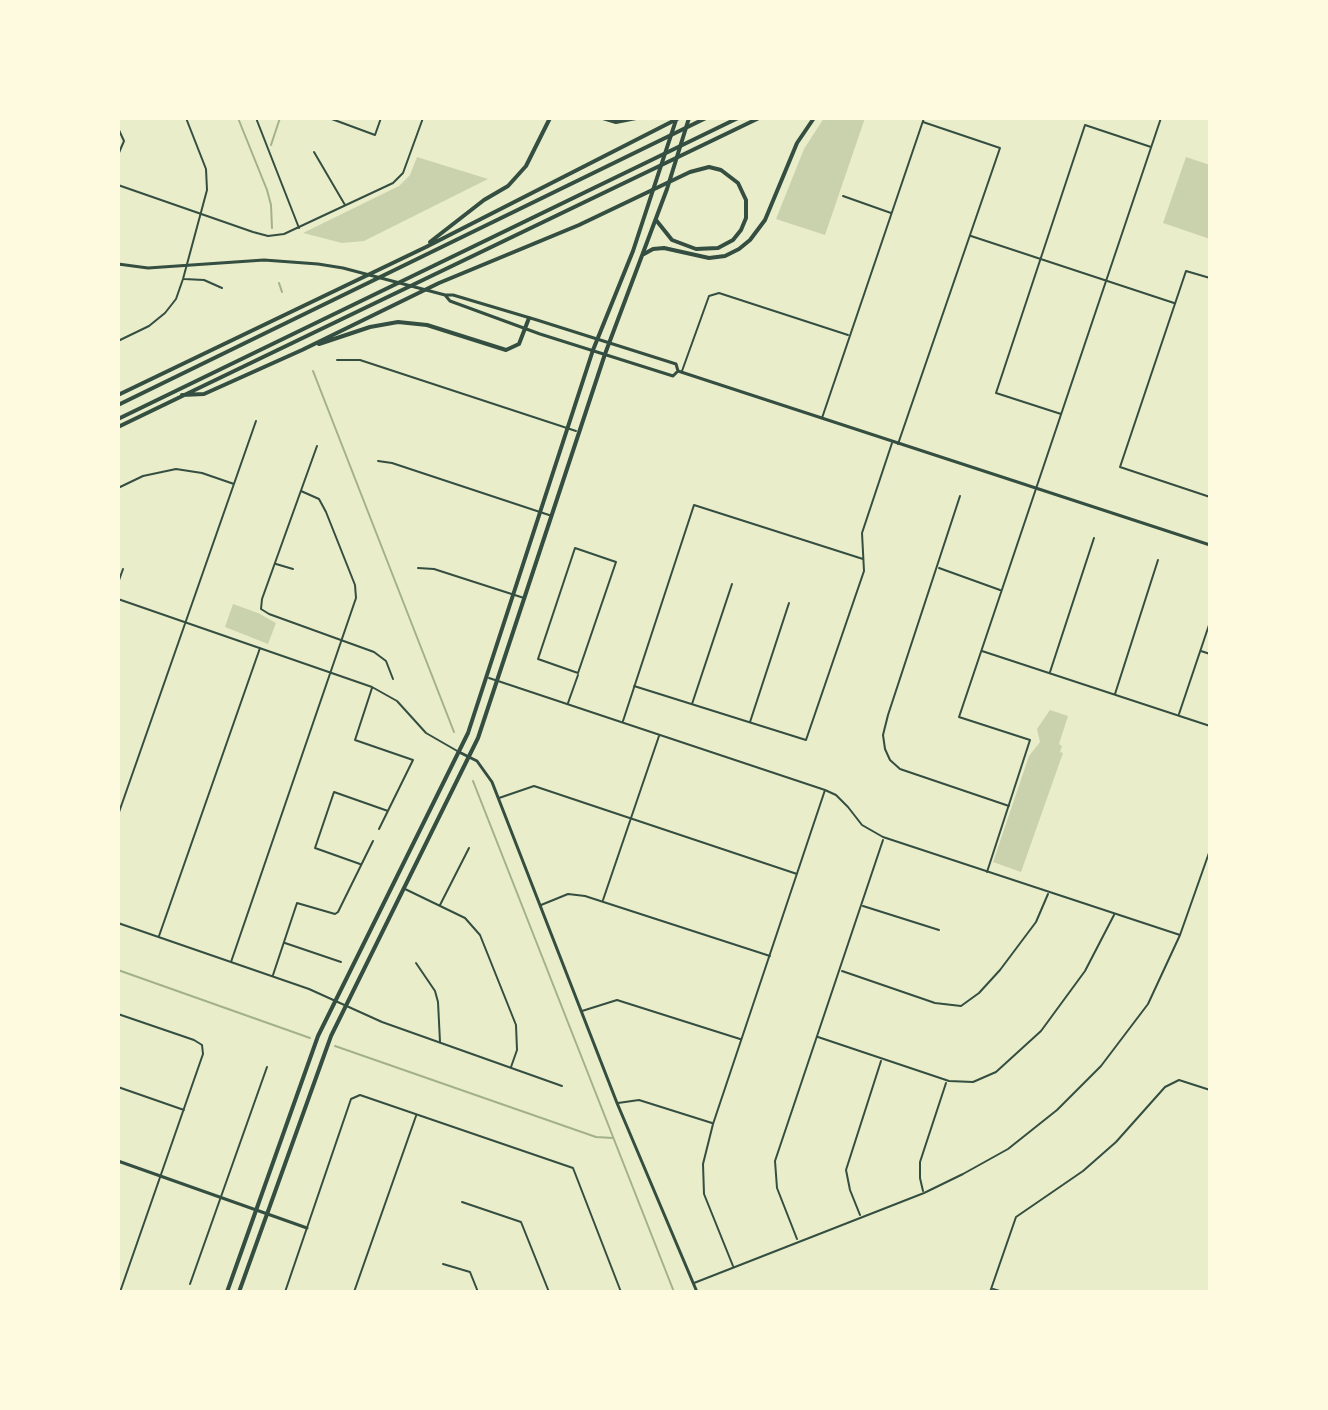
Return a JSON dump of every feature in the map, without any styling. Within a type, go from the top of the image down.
[{"type":"main road","points":[[426,247],[461,217],[508,186],[526,166],[550,118]]},
{"type":"main road","points":[[603,118],[616,122],[636,118]]},
{"type":"main road","points":[[118,395],[426,247],[678,118]]},
{"type":"main road","points":[[227,1292],[308,1061],[468,733],[593,350],[652,196],[678,118]]},
{"type":"main road","points":[[239,1292],[322,1059],[469,757],[605,354],[644,254],[689,118]]},
{"type":"main road","points":[[118,405],[706,118]]},
{"type":"main road","points":[[118,419],[738,118]]},
{"type":"main road","points":[[118,427],[759,118]]},
{"type":"main road","points":[[644,254],[664,248],[709,258],[725,256],[739,249],[765,220],[797,143],[814,118]]},
{"type":"main road","points":[[182,395],[204,394],[439,283],[579,225],[690,172],[709,167],[721,170],[738,183],[746,200],[746,218],[738,235],[724,246],[711,250],[696,249],[672,240],[656,220]]},
{"type":"main road","points":[[118,264],[148,268],[264,260],[318,264],[453,295],[676,364],[680,372],[1210,545]]},
{"type":"main road","points":[[445,295],[450,301],[525,328],[673,376],[680,372]]},
{"type":"main road","points":[[302,350],[370,327],[398,322],[427,325],[506,350],[519,344],[529,318]]},
{"type":"main road","points":[[459,752],[477,761],[489,776],[617,1103],[697,1292]]},
{"type":"main road","points":[[118,1161],[307,1228]]},
{"type":"street","points":[[118,341],[149,326],[165,313],[176,299],[183,279],[207,190],[206,169],[186,118]]},
{"type":"street","points":[[256,118],[299,228]]},
{"type":"street","points":[[329,118],[375,135],[381,118]]},
{"type":"street","points":[[118,185],[268,236],[284,234],[393,183],[403,173],[423,118]]},
{"type":"street","points":[[987,872],[1030,740],[959,717],[1161,118]]},
{"type":"street","points":[[821,419],[923,120],[1000,148],[898,444]]},
{"type":"street","points":[[1062,415],[996,393],[1085,125],[1151,147]]},
{"type":"street","points":[[118,128],[124,141],[118,155]]},
{"type":"street","points":[[314,152],[345,206]]},
{"type":"street","points":[[843,196],[892,213]]},
{"type":"street","points":[[970,235],[1175,303]]},
{"type":"street","points":[[1210,278],[1186,271],[1120,467],[1210,497]]},
{"type":"street","points":[[183,279],[204,280],[222,288]]},
{"type":"street","points":[[680,372],[709,296],[719,293],[850,335]]},
{"type":"street","points":[[337,360],[360,360],[580,432]]},
{"type":"street","points":[[118,815],[256,421]]},
{"type":"street","points":[[634,686],[806,740],[864,571],[862,533],[892,442]]},
{"type":"street","points":[[317,446],[261,609],[374,652],[386,661],[393,679]]},
{"type":"street","points":[[378,461],[552,516]]},
{"type":"street","points":[[118,488],[143,476],[176,469],[202,473],[234,484]]},
{"type":"street","points":[[231,962],[356,598],[355,585],[326,512],[319,499],[301,491]]},
{"type":"street","points":[[960,496],[888,715],[883,735],[885,749],[890,760],[900,769],[1009,806]]},
{"type":"street","points":[[622,722],[694,505],[865,559]]},
{"type":"street","points":[[1050,673],[1094,538]]},
{"type":"street","points":[[568,704],[616,562],[575,548],[538,659],[578,673]]},
{"type":"street","points":[[1114,695],[1158,560]]},
{"type":"street","points":[[275,563],[293,569]]},
{"type":"street","points":[[937,567],[1002,591]]},
{"type":"street","points":[[418,568],[434,569],[524,598]]},
{"type":"street","points":[[118,583],[123,569]]},
{"type":"street","points":[[691,705],[732,584]]},
{"type":"street","points":[[118,599],[372,687],[397,701],[426,733],[459,752]]},
{"type":"street","points":[[750,723],[789,603]]},
{"type":"street","points":[[1179,715],[1210,622]]},
{"type":"street","points":[[159,937],[260,648]]},
{"type":"street","points":[[981,651],[1210,726]]},
{"type":"street","points":[[1200,651],[1210,654]]},
{"type":"street","points":[[487,678],[825,790],[836,795],[862,825],[883,837],[1180,935]]},
{"type":"street","points":[[372,687],[355,740],[413,760],[379,829]]},
{"type":"street","points":[[603,901],[659,734]]},
{"type":"street","points":[[498,799],[534,786],[797,874]]},
{"type":"street","points":[[733,1267],[706,1201],[703,1164],[713,1124],[825,790]]},
{"type":"street","points":[[361,865],[315,848],[334,792],[388,811]]},
{"type":"street","points":[[797,1241],[777,1188],[774,1170],[883,837]]},
{"type":"street","points":[[272,976],[297,903],[335,914],[373,841]]},
{"type":"street","points":[[440,907],[469,848]]},
{"type":"street","points":[[693,1283],[924,1193],[1008,1149],[1057,1110],[1090,1077],[1148,1004],[1180,935],[1210,850]]},
{"type":"street","points":[[404,889],[465,918],[480,935],[516,1025],[517,1050],[511,1069]]},
{"type":"street","points":[[840,970],[935,1003],[961,1006],[979,993],[1000,970],[1036,922],[1049,893]]},
{"type":"street","points":[[540,905],[568,894],[603,901],[770,956]]},
{"type":"street","points":[[862,905],[939,930]]},
{"type":"street","points":[[817,1036],[947,1080],[973,1082],[996,1072],[1041,1031],[1085,971],[1114,914]]},
{"type":"street","points":[[118,923],[272,976],[440,1043],[562,1086]]},
{"type":"street","points":[[283,943],[341,962]]},
{"type":"street","points":[[416,963],[424,972],[438,1002],[440,1043]]},
{"type":"street","points":[[581,1011],[617,1000],[742,1040]]},
{"type":"street","points":[[118,1014],[202,1045],[203,1054],[120,1292]]},
{"type":"street","points":[[860,1216],[846,1170],[881,1060]]},
{"type":"street","points":[[190,1284],[267,1067]]},
{"type":"street","points":[[924,1193],[920,1162],[947,1080]]},
{"type":"street","points":[[1003,1292],[990,1290],[1016,1217],[1074,1179],[1116,1142],[1165,1087],[1175,1081],[1184,1081],[1210,1090]]},
{"type":"street","points":[[118,1087],[184,1110]]},
{"type":"street","points":[[285,1292],[351,1099],[357,1095],[573,1168],[621,1292]]},
{"type":"street","points":[[617,1103],[639,1100],[713,1124]]},
{"type":"street","points":[[354,1292],[416,1114]]},
{"type":"street","points":[[462,1202],[521,1222],[549,1292]]},
{"type":"street","points":[[443,1264],[470,1272],[478,1292]]},
{"type":"green space","points":[[824,118],[865,118],[825,235],[776,219],[804,149]]},
{"type":"green space","points":[[417,157],[488,179],[364,241],[342,243],[303,233],[399,186],[410,175]]},
{"type":"green space","points":[[1186,157],[1210,165],[1210,239],[1163,223]]},
{"type":"green space","points":[[233,604],[276,623],[268,644],[225,627]]},
{"type":"green space","points":[[1050,710],[1068,716],[1059,744],[1063,753],[1021,872],[993,862],[1029,756],[1040,742],[1037,729]]},
{"type":"waterway","points":[[238,118],[267,190],[272,228]]},
{"type":"waterway","points":[[271,145],[280,118]]},
{"type":"waterway","points":[[279,283],[282,292]]},
{"type":"waterway","points":[[313,371],[454,732]]},
{"type":"waterway","points":[[473,781],[674,1292]]},
{"type":"waterway","points":[[118,970],[310,1038]]},
{"type":"waterway","points":[[335,1046],[596,1137],[613,1138]]}]
